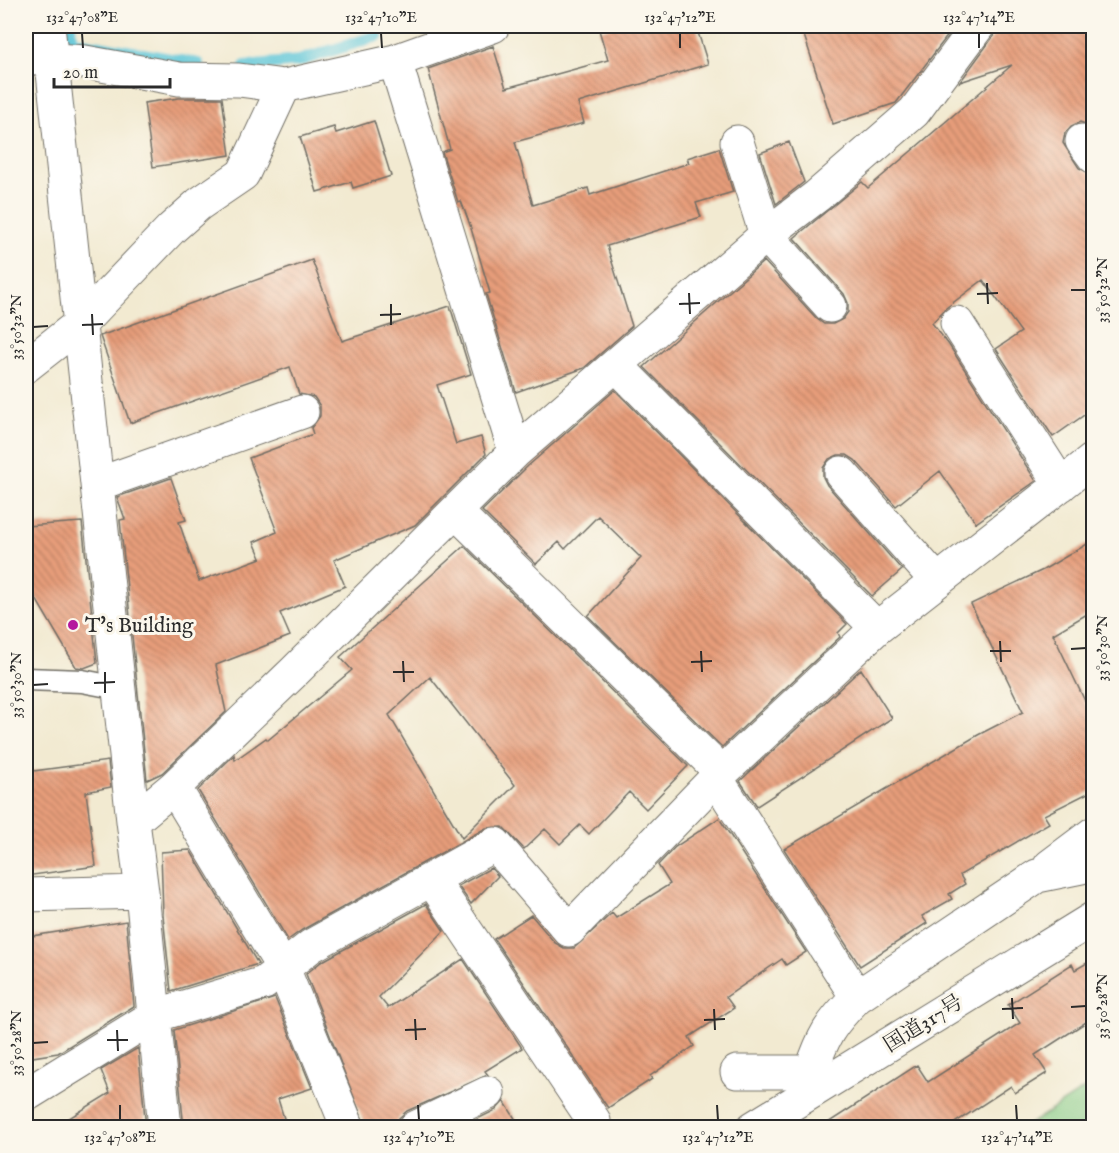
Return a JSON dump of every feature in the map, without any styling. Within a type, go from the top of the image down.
[{"type":"main road","points":[[48,26],[38,59],[81,323],[165,1128]]},
{"type":"main road","points":[[38,59],[130,68],[179,79],[239,80],[284,86],[395,61],[493,26]]},
{"type":"main road","points":[[133,821],[174,787],[457,513],[515,452],[766,235],[817,196],[914,112],[978,26]]},
{"type":"main road","points":[[395,61],[515,452]]},
{"type":"main road","points":[[26,366],[81,323],[172,228],[199,204],[243,174],[284,86]]},
{"type":"main road","points":[[737,142],[766,235],[830,306]]},
{"type":"main road","points":[[957,323],[1061,485]]},
{"type":"main road","points":[[617,366],[877,628]]},
{"type":"main road","points":[[98,484],[302,412]]},
{"type":"main road","points":[[26,1095],[154,1016],[264,983],[311,946],[495,844],[569,930],[719,776],[877,628],[1094,459]]},
{"type":"main road","points":[[841,473],[937,582]]},
{"type":"main road","points":[[457,513],[719,776],[857,997]]},
{"type":"main road","points":[[174,787],[284,968],[348,1128]]},
{"type":"main road","points":[[737,1072],[816,1079],[822,1038],[857,997],[1037,876],[1094,833]]},
{"type":"main road","points":[[1037,876],[1094,861]]},
{"type":"main road","points":[[432,880],[594,1121]]},
{"type":"main road","points":[[26,895],[142,892]]},
{"type":"main road","name":"国道317号","points":[[753,1128],[816,1079],[1094,918]]},
{"type":"main road","points":[[415,1128],[488,1093]]},
{"type":"lane","points":[[26,679],[82,681],[119,688]]},
{"type":"green space","points":[[1093,1082],[1093,1127],[1025,1127],[1089,1086]]},
{"type":"building","points":[[615,26],[696,26],[708,64],[578,103],[584,123],[515,142],[533,205],[588,188],[590,195],[689,163],[687,158],[719,148],[733,192],[696,203],[701,217],[607,246],[632,326],[584,368],[516,392],[486,294],[490,293],[470,225],[461,201],[458,202],[442,152],[450,149],[428,69],[493,46],[506,88],[608,60],[599,30]]},
{"type":"building","points":[[801,26],[955,26],[896,103],[833,124]]},
{"type":"building","points":[[996,26],[1094,26],[1094,127],[1080,122],[1071,126],[1065,133],[1063,143],[1079,168],[1094,175],[1094,408],[1053,437],[996,349],[1021,332],[983,280],[946,308],[932,323],[949,345],[1036,481],[976,523],[940,471],[896,506],[855,460],[847,455],[838,455],[829,459],[823,468],[823,477],[827,485],[902,570],[872,596],[644,367],[764,261],[817,319],[824,324],[833,324],[843,319],[848,312],[848,303],[844,294],[794,238],[862,182],[868,188],[1012,65],[960,82],[993,37]]},
{"type":"building","points":[[179,98],[222,98],[230,155],[153,167],[144,103]]},
{"type":"building","points":[[374,121],[391,176],[353,188],[351,182],[317,192],[300,137],[334,127],[336,133]]},
{"type":"building","points":[[789,142],[804,182],[776,204],[760,153]]},
{"type":"building","points":[[312,260],[342,341],[450,306],[471,374],[437,385],[456,444],[481,437],[486,454],[415,525],[334,560],[345,586],[280,613],[290,636],[216,665],[226,712],[162,773],[147,780],[120,520],[125,519],[117,497],[171,478],[186,520],[179,522],[199,581],[261,558],[254,542],[277,532],[249,458],[313,434],[311,428],[320,416],[320,406],[314,397],[299,394],[290,367],[130,423],[100,336]]},
{"type":"building","points":[[615,390],[847,624],[838,633],[840,637],[722,747],[588,616],[641,558],[598,516],[565,549],[559,542],[536,564],[482,511],[528,466]]},
{"type":"building","name":"T's Building","points":[[82,522],[97,663],[84,668],[76,667],[29,587],[26,562],[26,526]]},
{"type":"building","points":[[1094,540],[1094,610],[1053,634],[1094,720],[1094,790],[1044,815],[1049,823],[960,875],[965,884],[949,894],[952,899],[922,916],[927,923],[860,966],[784,849],[978,735],[1023,712],[971,604],[1043,570]]},
{"type":"building","points":[[464,546],[688,766],[646,809],[629,792],[589,834],[580,825],[560,844],[545,829],[524,849],[503,827],[486,828],[302,930],[288,940],[198,790],[234,755],[235,760],[266,738],[268,740],[352,670],[340,657]],"holes":[[[430,677],[515,785],[462,838],[389,715]]]},
{"type":"building","points":[[861,669],[892,718],[757,806],[740,781]]},
{"type":"building","points":[[108,761],[111,787],[86,792],[96,866],[26,876],[26,772]]},
{"type":"building","points":[[719,818],[806,952],[786,965],[782,959],[726,997],[734,1008],[689,1037],[694,1046],[650,1076],[652,1079],[608,1108],[494,939],[531,915],[555,943],[564,948],[574,948],[612,913],[616,918],[670,884],[658,865],[675,847]]},
{"type":"building","points":[[190,850],[258,964],[171,991],[163,915],[161,852]]},
{"type":"building","points":[[491,868],[498,876],[471,904],[458,886]]},
{"type":"building","points":[[426,904],[444,931],[379,997],[388,1008],[463,959],[522,1048],[485,1071],[488,1075],[407,1111],[399,1118],[396,1128],[366,1128],[306,974],[321,962]]},
{"type":"building","points":[[126,921],[134,1006],[58,1053],[26,1058],[26,937]]},
{"type":"building","points":[[1094,959],[1094,1017],[1035,1055],[1047,1073],[1015,1093],[1011,1086],[947,1128],[820,1128],[917,1065],[928,1082],[1020,1023],[1008,1005],[1072,964],[1075,970]]},
{"type":"building","points":[[275,998],[312,1088],[278,1099],[287,1128],[184,1128],[174,1030]]},
{"type":"building","points":[[138,1048],[146,1128],[53,1128],[110,1093],[101,1070]]},
{"type":"building","points":[[504,1101],[521,1128],[459,1128],[496,1110]]},
{"type":"waterway","points":[[70,26],[71,41],[198,64]]},
{"type":"waterway","points":[[245,66],[299,61],[377,36]]},
{"type":"place","name":"T's Building","points":[[73,625]]}]
